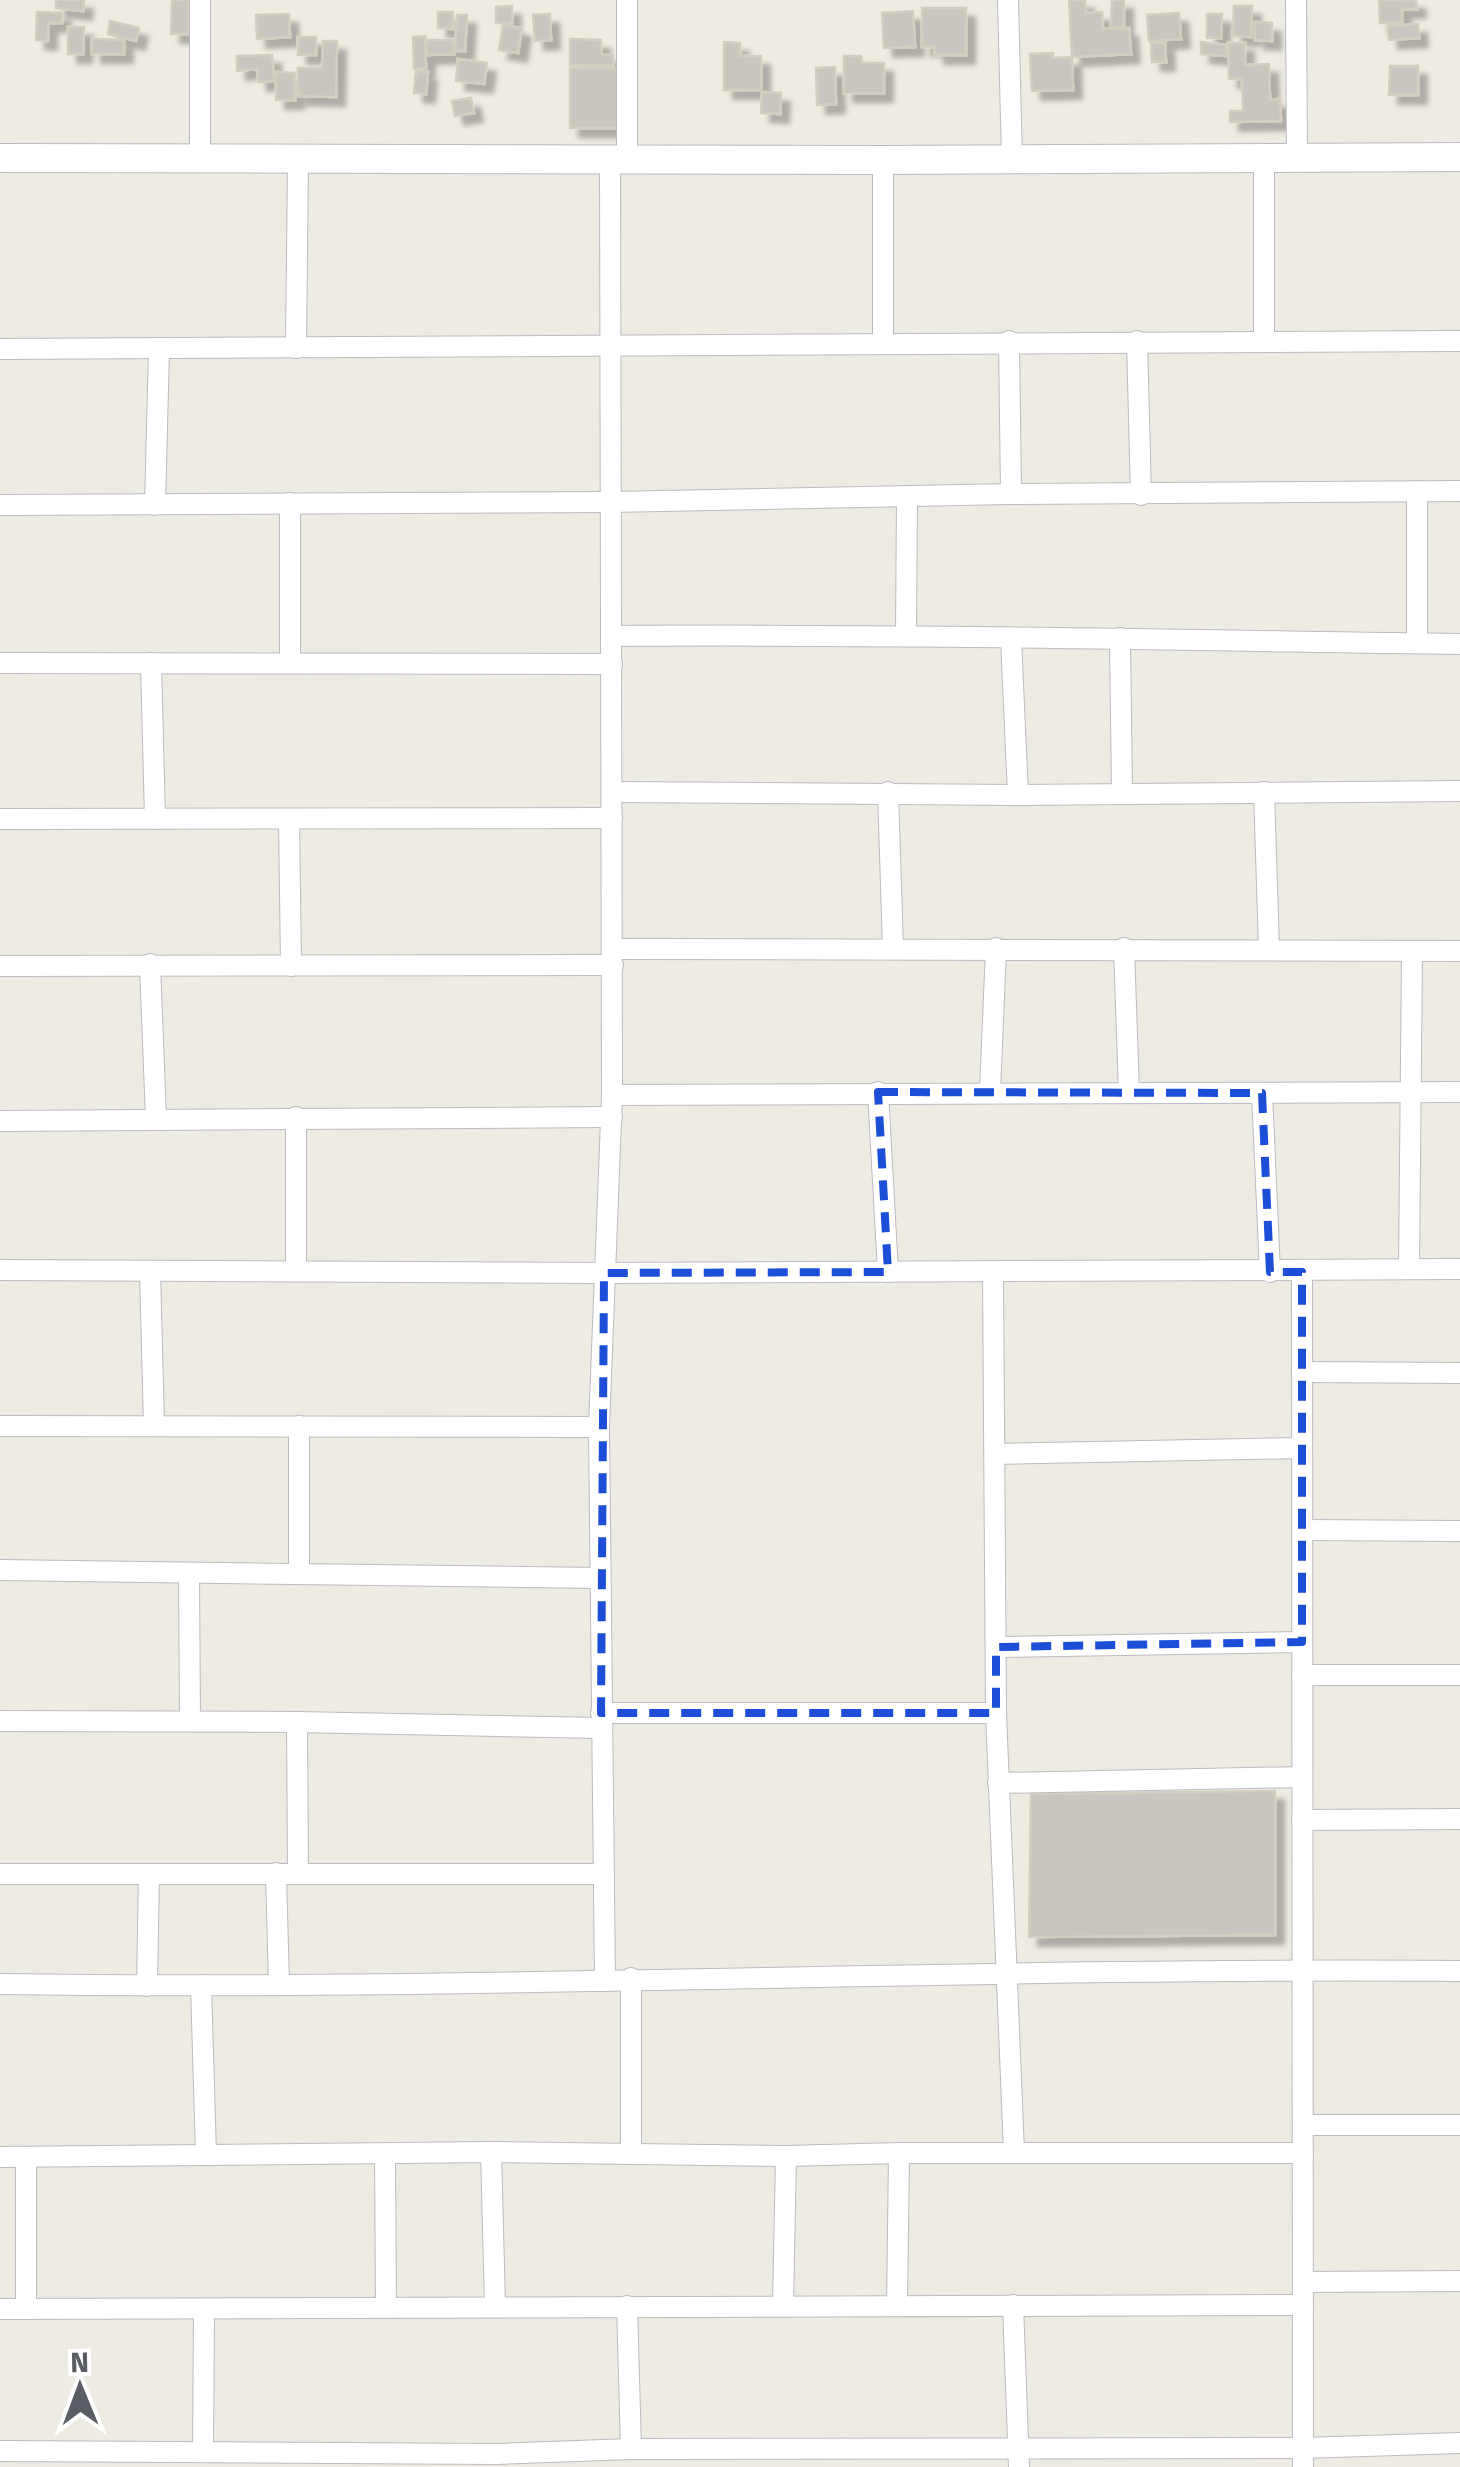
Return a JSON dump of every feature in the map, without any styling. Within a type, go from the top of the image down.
[{"type":"street","points":[[200,0],[200,160]]},
{"type":"street","points":[[605,1980],[599,1427],[612,1117],[610,344],[628,0]]},
{"type":"street","points":[[1008,0],[1012,160]]},
{"type":"street","points":[[1296,0],[1297,158]]},
{"type":"street","points":[[0,158],[1460,157]]},
{"type":"street","points":[[1264,158],[1264,340]]},
{"type":"street","points":[[296,348],[298,160]]},
{"type":"street","points":[[882,160],[883,343]]},
{"type":"street","points":[[1009,341],[1010,494]]},
{"type":"street","points":[[1136,341],[1141,495]]},
{"type":"street","points":[[0,349],[1460,341]]},
{"type":"street","points":[[156,505],[159,350]]},
{"type":"street","points":[[0,506],[1460,490]]},
{"type":"street","points":[[1416,643],[1417,491]]},
{"type":"street","points":[[906,634],[907,496]]},
{"type":"street","points":[[290,503],[290,664]]},
{"type":"street","points":[[612,636],[906,634],[1010,639],[1460,644]]},
{"type":"street","points":[[1120,638],[1122,793]]},
{"type":"street","points":[[1010,639],[1018,795]]},
{"type":"street","points":[[0,663],[612,664]]},
{"type":"street","points":[[151,663],[155,819]]},
{"type":"street","points":[[612,792],[1018,795],[1460,791]]},
{"type":"street","points":[[888,792],[893,948]]},
{"type":"street","points":[[1264,792],[1269,948]]},
{"type":"street","points":[[0,819],[612,818]]},
{"type":"street","points":[[289,820],[292,966]]},
{"type":"street","points":[[0,966],[292,966],[893,948],[1460,950]]},
{"type":"street","points":[[990,1092],[996,948]]},
{"type":"street","points":[[1124,948],[1129,1092]]},
{"type":"street","points":[[1409,1269],[1412,951]]},
{"type":"street","points":[[150,964],[156,1120]]},
{"type":"street","points":[[878,1092],[888,1272]]},
{"type":"street","points":[[1262,1092],[1270,1272]]},
{"type":"street","points":[[612,1095],[1460,1092]]},
{"type":"street","points":[[296,1117],[296,1271]]},
{"type":"street","points":[[0,1121],[612,1117]]},
{"type":"street","points":[[0,1270],[604,1273],[1460,1269]]},
{"type":"street","points":[[150,1270],[154,1425]]},
{"type":"street","points":[[993,1272],[996,1714],[1014,2152]]},
{"type":"street","points":[[1302,1272],[1303,2457]]},
{"type":"street","points":[[1302,1372],[1460,1374]]},
{"type":"street","points":[[0,1426],[599,1427]]},
{"type":"street","points":[[298,1573],[299,1426]]},
{"type":"street","points":[[995,1454],[1302,1448]]},
{"type":"street","points":[[1302,1530],[1460,1530]]},
{"type":"street","points":[[0,1570],[600,1578]]},
{"type":"street","points":[[189,1574],[190,1721]]},
{"type":"street","points":[[996,1647],[1302,1642]]},
{"type":"street","points":[[1302,1676],[1460,1675]]},
{"type":"street","points":[[0,1721],[601,1721],[996,1714]]},
{"type":"street","points":[[297,1722],[298,1872]]},
{"type":"street","points":[[998,1783],[1302,1777]]},
{"type":"street","points":[[1302,1820],[1460,1820]]},
{"type":"street","points":[[276,1873],[280,1985]]},
{"type":"street","points":[[0,1874],[604,1874]]},
{"type":"street","points":[[147,1986],[150,1874]]},
{"type":"street","points":[[0,1984],[280,1985],[1005,1972],[1460,1971]]},
{"type":"street","points":[[631,1978],[631,2154]]},
{"type":"street","points":[[200,1985],[206,2154]]},
{"type":"street","points":[[1303,2125],[1460,2125]]},
{"type":"street","points":[[0,2157],[491,2152],[786,2156],[899,2152],[1302,2153]]},
{"type":"street","points":[[491,2152],[495,2306]]},
{"type":"street","points":[[897,2306],[899,2152]]},
{"type":"street","points":[[385,2154],[386,2307]]},
{"type":"street","points":[[26,2156],[26,2308]]},
{"type":"street","points":[[782,2306],[786,2156]]},
{"type":"street","points":[[1303,2282],[1460,2280]]},
{"type":"street","points":[[1013,2305],[1019,2458]]},
{"type":"street","points":[[627,2306],[631,2450]]},
{"type":"street","points":[[0,2309],[1303,2306]]},
{"type":"street","points":[[204,2310],[204,2452]]},
{"type":"street","points":[[10,2456],[204,2452],[276,2460],[498,2460],[631,2450],[768,2458],[1303,2457],[1460,2443]]},
{"type":"highlighted area","points":[[878,1092],[1262,1093],[1270,1272],[1302,1272],[1302,1642],[996,1647],[996,1713],[601,1713],[604,1273],[888,1272]]},
{"type":"building","points":[[56,0],[84,0],[83,11],[56,8]]},
{"type":"building","points":[[172,0],[188,0],[188,34],[171,34]]},
{"type":"building","points":[[1069,0],[1085,0],[1086,13],[1102,12],[1103,29],[1129,28],[1131,54],[1072,57]]},
{"type":"building","points":[[1112,0],[1124,0],[1124,27],[1111,27]]},
{"type":"building","points":[[1379,0],[1416,0],[1417,9],[1402,9],[1402,23],[1380,23]]},
{"type":"building","points":[[512,6],[512,23],[496,23],[496,7]]},
{"type":"building","points":[[1234,6],[1252,6],[1251,37],[1233,36]]},
{"type":"building","points":[[922,8],[966,8],[966,55],[935,55],[935,47],[922,47]]},
{"type":"building","points":[[913,11],[915,47],[884,48],[882,13]]},
{"type":"building","points":[[37,12],[62,13],[62,23],[48,23],[48,41],[36,40]]},
{"type":"building","points":[[438,12],[453,12],[453,29],[438,28]]},
{"type":"building","points":[[1179,13],[1181,39],[1149,41],[1147,15]]},
{"type":"building","points":[[289,14],[290,37],[257,39],[256,15]]},
{"type":"building","points":[[550,14],[551,40],[535,41],[533,15]]},
{"type":"building","points":[[1207,14],[1222,14],[1221,38],[1207,38]]},
{"type":"building","points":[[457,15],[467,15],[465,51],[455,51]]},
{"type":"building","points":[[110,21],[139,28],[136,41],[108,34]]},
{"type":"building","points":[[1255,22],[1272,23],[1272,41],[1255,40]]},
{"type":"building","points":[[1418,24],[1419,38],[1389,40],[1388,26]]},
{"type":"building","points":[[503,25],[522,28],[518,53],[499,50]]},
{"type":"building","points":[[68,27],[84,27],[83,54],[68,54]]},
{"type":"building","points":[[425,36],[426,68],[414,69],[413,37]]},
{"type":"building","points":[[298,37],[316,37],[316,55],[298,55]]},
{"type":"building","points":[[92,39],[124,40],[124,54],[92,54]]},
{"type":"building","points":[[570,39],[601,40],[601,54],[613,55],[613,66],[570,65]]},
{"type":"building","points":[[427,40],[453,40],[454,54],[427,55]]},
{"type":"building","points":[[323,41],[337,41],[336,97],[298,96],[298,68],[322,68]]},
{"type":"building","points":[[724,42],[740,43],[740,56],[761,56],[761,90],[724,90]]},
{"type":"building","points":[[1201,42],[1227,45],[1226,56],[1201,54]]},
{"type":"building","points":[[1151,43],[1165,43],[1166,62],[1152,62]]},
{"type":"building","points":[[1228,43],[1245,43],[1245,65],[1269,64],[1270,100],[1280,99],[1281,121],[1230,122],[1230,111],[1243,111],[1242,79],[1229,79]]},
{"type":"building","points":[[1053,53],[1053,58],[1072,57],[1073,90],[1032,91],[1030,54]]},
{"type":"building","points":[[272,55],[274,81],[258,82],[257,69],[237,71],[237,56]]},
{"type":"building","points":[[844,56],[861,56],[862,63],[884,63],[884,93],[844,93]]},
{"type":"building","points":[[458,59],[487,63],[484,84],[456,81]]},
{"type":"building","points":[[1390,66],[1418,66],[1418,95],[1389,95]]},
{"type":"building","points":[[835,67],[836,104],[817,105],[816,68]]},
{"type":"building","points":[[570,68],[620,68],[621,128],[570,128]]},
{"type":"building","points":[[416,71],[428,72],[426,94],[414,93]]},
{"type":"building","points":[[276,72],[295,73],[295,100],[276,100]]},
{"type":"building","points":[[762,92],[781,93],[780,114],[761,113]]},
{"type":"building","points":[[471,98],[474,113],[455,116],[452,101]]},
{"type":"building","points":[[1275,1791],[1275,1935],[1029,1937],[1031,1794]]}]
